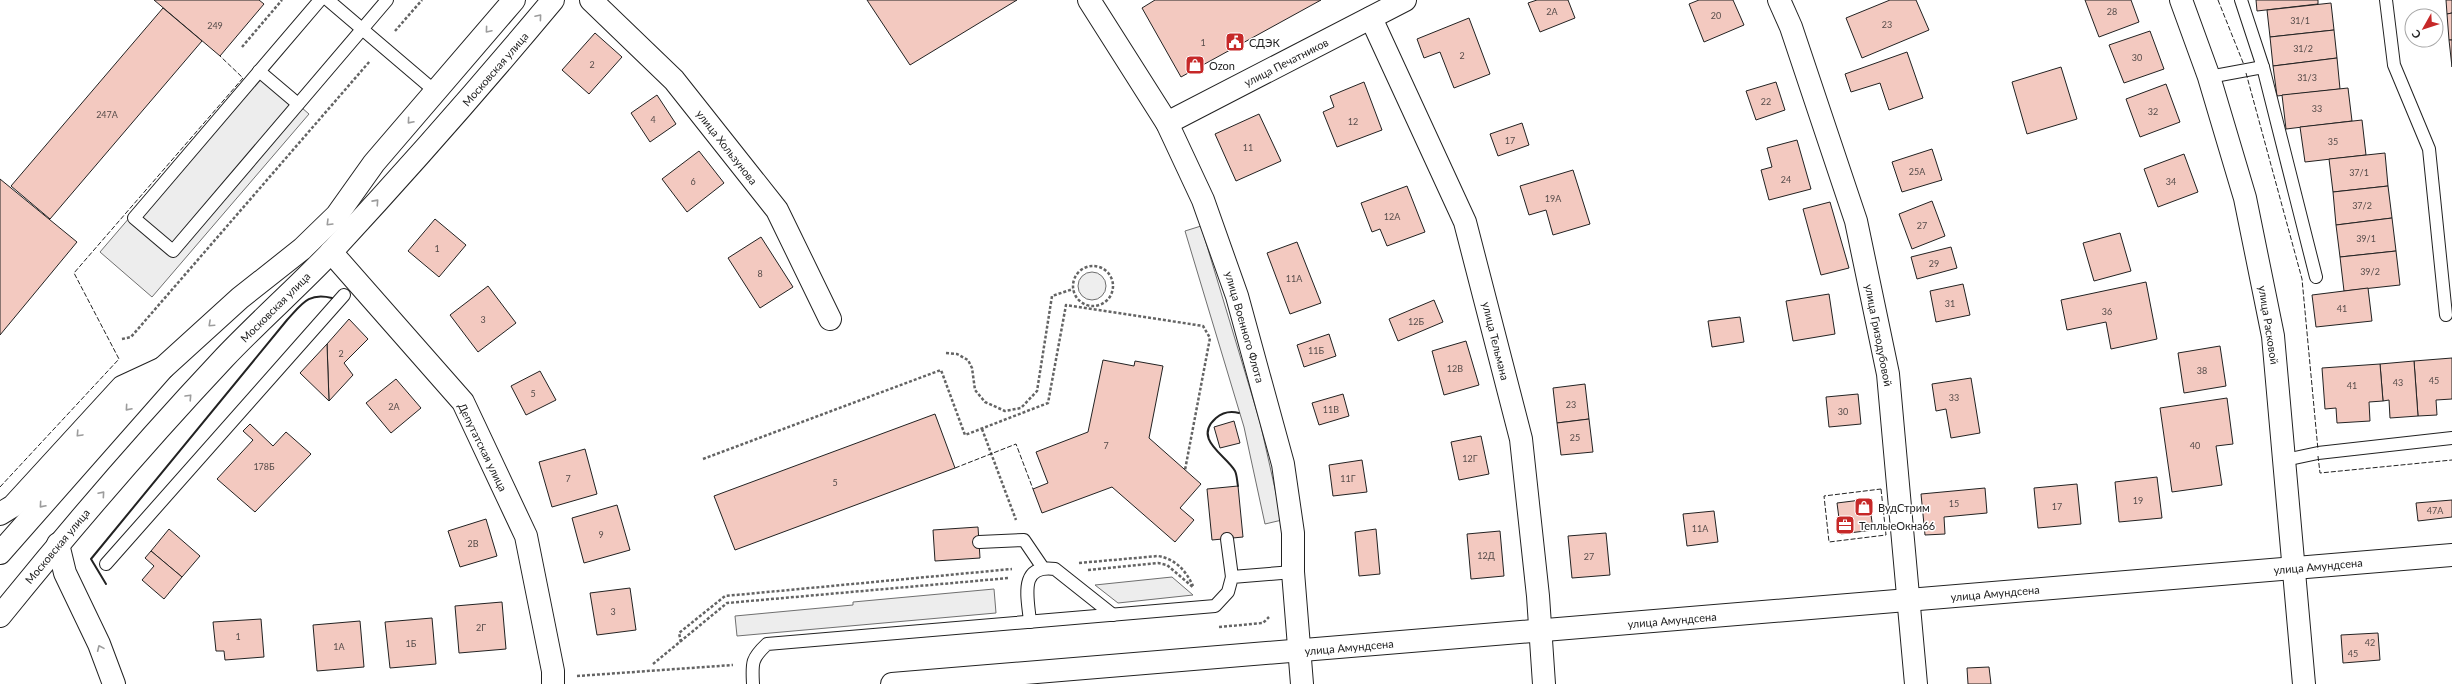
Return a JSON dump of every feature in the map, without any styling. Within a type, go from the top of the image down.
[{"type":"street","name":"Московская улица","points":[[0,553],[163,368],[240,298],[302,249],[337,215],[374,163],[514,0]]},
{"type":"street","name":"Московская улица","points":[[0,616],[58,544],[154,434],[225,357],[331,252],[472,96],[554,0]]},
{"type":"street","name":"улица Хользунова","points":[[591,0],[674,80],[777,210],[830,319]]},
{"type":"street","name":"улица Военного Флота","points":[[1089,0],[1167,123],[1203,200],[1237,296],[1283,464],[1293,533],[1293,572],[1301,651],[1302,684]]},
{"type":"street","name":"улица Печатников","points":[[1167,123],[1405,0]]},
{"type":"street","name":"улица Гризодубовой","points":[[1779,0],[1791,27],[1856,221],[1888,374],[1916,684]]},
{"type":"street","name":"улица Расковой","points":[[2181,0],[2209,77],[2245,198],[2274,336],[2304,684]]},
{"type":"street","name":"улица Тельмана","points":[[1371,18],[1465,222],[1521,439],[1541,631],[1544,684]]},
{"type":"street","name":"Депутатская улица","points":[[331,252],[463,402],[526,536],[553,671],[553,684]]},
{"type":"street","points":[[0,514],[13,506],[122,387],[163,368]]},
{"type":"street","points":[[58,544],[64,573],[99,644],[114,684]]},
{"type":"street","name":"улица Амундсена","points":[[892,684],[2452,555]]},
{"type":"lane","points":[[320,0],[134,218],[173,251],[386,0]]},
{"type":"lane","points":[[328,0],[436,92]]},
{"type":"lane","points":[[2241,0],[2263,67],[2316,277]]},
{"type":"lane","points":[[2386,0],[2394,65],[2429,149],[2446,315]]},
{"type":"lane","points":[[2209,77],[2263,67]]},
{"type":"lane","points":[[259,71],[298,104]]},
{"type":"lane","points":[[106,564],[344,294]]},
{"type":"lane","points":[[2285,460],[2318,454],[2452,438]]},
{"type":"lane","points":[[753,684],[752,663],[755,655],[767,644],[1215,606],[1228,592],[1232,577],[1227,539]]},
{"type":"lane","points":[[979,542],[1024,540],[1043,567]]},
{"type":"lane","points":[[1030,622],[1028,580],[1034,572],[1043,567],[1055,569],[1113,615]]},
{"type":"lane","points":[[1232,577],[1293,572]]},
{"type":"path","points":[[242,47],[282,0]]},
{"type":"path","points":[[122,339],[131,337],[422,0]]},
{"type":"path","points":[[1096,265],[1105,269],[1111,276],[1114,284],[1112,294],[1102,303],[1089,307],[1080,302],[1073,289],[1073,278],[1079,270],[1087,266],[1096,265]]},
{"type":"path","points":[[946,353],[961,355],[968,360],[972,368],[975,390],[985,402],[1005,411],[1021,408],[1037,391],[1052,296],[1056,293],[1073,289]]},
{"type":"path","points":[[703,459],[941,370],[965,435],[1048,403],[1066,305],[1089,307],[1203,326],[1210,338],[1184,470]]},
{"type":"path","points":[[1021,408],[1023,413]]},
{"type":"path","points":[[982,429],[1024,540]]},
{"type":"path","points":[[681,642],[679,633],[725,596],[1158,556],[1168,558],[1185,570],[1194,589]]},
{"type":"path","points":[[1059,572],[1158,563],[1167,565],[1215,606]]},
{"type":"path","points":[[653,664],[727,602],[1030,576]]},
{"type":"shaded area","points":[[257,69],[309,114],[152,297],[100,252]]},
{"type":"shaded area","points":[[1201,226],[1260,422],[1282,520],[1265,524],[1244,427],[1185,231]]},
{"type":"shaded area","points":[[1092,272],[1102,276],[1106,286],[1102,296],[1092,300],[1082,296],[1078,286],[1082,276]]},
{"type":"shaded area","points":[[1172,577],[1193,595],[1118,603],[1095,585]]},
{"type":"shaded area","points":[[994,589],[996,613],[737,636],[735,616],[853,605],[853,602]]},
{"type":"building","points":[[154,0],[259,0],[264,4],[220,56]]},
{"type":"building","points":[[867,0],[1017,0],[910,65]]},
{"type":"building","points":[[1155,0],[1321,0],[1181,77],[1142,8]]},
{"type":"building","points":[[1537,0],[1568,0],[1575,18],[1540,32],[1528,3]]},
{"type":"building","points":[[1699,0],[1733,0],[1744,25],[1704,42],[1689,4]]},
{"type":"building","points":[[1890,0],[1916,0],[1929,30],[1862,58],[1846,18]]},
{"type":"building","points":[[2085,0],[2131,0],[2139,22],[2099,37]]},
{"type":"building","points":[[2256,0],[2318,0],[2318,4],[2257,11]]},
{"type":"building","points":[[2446,0],[2452,0],[2452,13],[2447,14]]},
{"type":"building","points":[[2331,3],[2334,30],[2270,37],[2267,10]]},
{"type":"building","points":[[163,8],[202,41],[50,219],[11,186]]},
{"type":"building","points":[[2452,13],[2452,40],[2449,40],[2447,14]]},
{"type":"building","points":[[1469,18],[1490,74],[1454,88],[1440,52],[1424,58],[1417,39]]},
{"type":"building","points":[[2334,30],[2337,58],[2273,66],[2270,37]]},
{"type":"building","points":[[2150,31],[2164,69],[2124,83],[2109,45]]},
{"type":"building","points":[[595,33],[622,57],[589,94],[562,70]]},
{"type":"building","points":[[2449,40],[2452,40],[2452,67]]},
{"type":"building","points":[[1907,52],[1923,98],[1889,110],[1880,83],[1851,92],[1845,74]]},
{"type":"building","points":[[2337,58],[2340,89],[2277,96],[2273,66]]},
{"type":"building","points":[[2061,67],[2077,119],[2027,134],[2012,82]]},
{"type":"building","points":[[1364,82],[1382,130],[1337,147],[1323,112],[1334,107],[1330,96]]},
{"type":"building","points":[[1776,82],[1785,110],[1756,120],[1746,91]]},
{"type":"building","points":[[2166,84],[2180,122],[2140,137],[2126,99]]},
{"type":"building","points":[[2348,88],[2352,121],[2286,129],[2282,95]]},
{"type":"building","points":[[657,95],[676,124],[650,142],[631,113]]},
{"type":"building","points":[[1259,114],[1281,161],[1236,181],[1215,134]]},
{"type":"building","points":[[2362,120],[2366,155],[2305,162],[2300,127]]},
{"type":"building","points":[[1522,123],[1529,145],[1498,156],[1490,134]]},
{"type":"building","points":[[1797,140],[1811,189],[1769,200],[1761,170],[1772,167],[1767,148]]},
{"type":"building","points":[[1932,149],[1942,180],[1902,192],[1892,162]]},
{"type":"building","points":[[699,151],[724,183],[687,212],[662,179]]},
{"type":"building","points":[[2385,153],[2388,186],[2333,192],[2329,159]]},
{"type":"building","points":[[2184,154],[2198,192],[2158,207],[2144,169]]},
{"type":"building","points":[[1573,170],[1590,224],[1553,235],[1546,210],[1529,215],[1520,186]]},
{"type":"building","points":[[0,179],[77,242],[0,335]]},
{"type":"building","points":[[1407,186],[1425,232],[1387,246],[1380,229],[1372,232],[1361,203]]},
{"type":"building","points":[[2388,186],[2392,218],[2336,225],[2333,192]]},
{"type":"building","points":[[1932,201],[1945,236],[1912,249],[1899,214]]},
{"type":"building","points":[[1830,202],[1849,268],[1821,275],[1803,209]]},
{"type":"building","points":[[2392,218],[2396,251],[2340,257],[2336,225]]},
{"type":"building","points":[[435,219],[466,245],[439,277],[408,251]]},
{"type":"building","points":[[2120,233],[2131,271],[2094,281],[2083,243]]},
{"type":"building","points":[[761,237],[793,287],[760,308],[728,258]]},
{"type":"building","points":[[1297,242],[1321,303],[1290,314],[1267,253]]},
{"type":"building","points":[[1951,247],[1957,268],[1917,279],[1911,257]]},
{"type":"building","points":[[2396,251],[2400,285],[2344,291],[2340,257]]},
{"type":"building","points":[[2146,282],[2157,339],[2111,349],[2106,322],[2067,330],[2061,300]]},
{"type":"building","points":[[1963,284],[1970,315],[1936,322],[1930,291]]},
{"type":"building","points":[[488,286],[516,323],[478,352],[450,315]]},
{"type":"building","points":[[2368,288],[2372,321],[2316,327],[2312,295]]},
{"type":"building","points":[[1829,294],[1835,334],[1793,341],[1786,301]]},
{"type":"building","points":[[1434,300],[1443,322],[1398,341],[1389,319]]},
{"type":"building","points":[[1740,317],[1744,342],[1712,347],[1708,321]]},
{"type":"building","points":[[349,319],[368,339],[344,363],[353,375],[329,401],[327,344]]},
{"type":"building","points":[[1329,334],[1336,356],[1304,367],[1297,345]]},
{"type":"building","points":[[1466,341],[1479,385],[1444,395],[1432,351]]},
{"type":"building","points":[[327,344],[329,401],[300,373]]},
{"type":"building","points":[[2220,346],[2226,386],[2184,393],[2178,353]]},
{"type":"building","points":[[2452,358],[2452,399],[2436,400],[2437,415],[2418,416],[2414,361]]},
{"type":"building","points":[[1103,360],[1134,366],[1135,361],[1163,366],[1149,438],[1201,484],[1180,508],[1194,520],[1175,542],[1112,487],[1042,513],[1033,489],[1048,483],[1036,452],[1088,432]]},
{"type":"building","points":[[2414,361],[2418,416],[2390,418],[2389,400],[2383,401],[2380,364]]},
{"type":"building","points":[[2380,364],[2383,401],[2369,402],[2370,421],[2337,423],[2336,408],[2325,409],[2322,368]]},
{"type":"building","points":[[540,371],[556,400],[526,415],[511,386]]},
{"type":"building","points":[[1971,378],[1980,433],[1951,438],[1946,409],[1936,411],[1932,384]]},
{"type":"building","points":[[396,379],[421,408],[391,433],[366,403]]},
{"type":"building","points":[[1585,384],[1589,419],[1557,423],[1553,388]]},
{"type":"building","points":[[1343,394],[1349,416],[1319,425],[1312,403]]},
{"type":"building","points":[[1858,394],[1861,424],[1829,427],[1826,397]]},
{"type":"building","points":[[2227,398],[2233,444],[2216,446],[2222,485],[2172,492],[2160,408]]},
{"type":"building","points":[[935,414],[955,468],[735,550],[714,496]]},
{"type":"building","points":[[1589,419],[1593,452],[1561,455],[1557,423]]},
{"type":"building","points":[[1234,421],[1240,443],[1220,448],[1214,427]]},
{"type":"building","points":[[250,424],[273,446],[286,432],[311,454],[255,512],[217,479],[253,440],[243,431]]},
{"type":"building","points":[[1481,436],[1489,474],[1459,480],[1451,442]]},
{"type":"building","points":[[585,449],[597,494],[552,507],[539,462]]},
{"type":"building","points":[[1362,460],[1367,492],[1333,496],[1329,465]]},
{"type":"building","points":[[2157,477],[2162,518],[2119,522],[2115,482]]},
{"type":"building","points":[[2077,484],[2081,524],[2038,528],[2034,488]]},
{"type":"building","points":[[1238,486],[1243,537],[1212,540],[1207,489]]},
{"type":"building","points":[[1985,488],[1987,513],[1944,517],[1945,534],[1925,535],[1921,494]]},
{"type":"building","points":[[1869,499],[1873,530],[1841,534],[1837,503]]},
{"type":"building","points":[[2452,500],[2452,517],[2418,521],[2416,503]]},
{"type":"building","points":[[617,505],[630,550],[584,563],[572,518]]},
{"type":"building","points":[[1714,511],[1718,542],[1687,546],[1683,514]]},
{"type":"building","points":[[486,519],[497,556],[460,567],[448,531]]},
{"type":"building","points":[[978,527],[980,558],[935,561],[933,530]]},
{"type":"building","points":[[169,529],[200,556],[182,577],[151,551]]},
{"type":"building","points":[[1376,529],[1380,574],[1359,576],[1355,532]]},
{"type":"building","points":[[1500,531],[1504,576],[1471,579],[1467,534]]},
{"type":"building","points":[[1606,533],[1610,575],[1572,578],[1568,536]]},
{"type":"building","points":[[151,551],[182,577],[164,599],[142,580],[154,566],[145,558]]},
{"type":"building","points":[[630,588],[636,630],[597,635],[590,593]]},
{"type":"building","points":[[502,602],[506,649],[459,653],[455,606]]},
{"type":"building","points":[[432,618],[436,664],[390,668],[385,622]]},
{"type":"building","points":[[261,619],[264,657],[225,660],[224,651],[216,651],[213,622]]},
{"type":"building","points":[[360,621],[364,667],[317,671],[313,625]]},
{"type":"building","points":[[2378,633],[2380,660],[2343,663],[2341,635]]},
{"type":"building","points":[[1989,667],[1991,684],[1968,684],[1967,668]]},
{"type":"fence","points":[[2218,0],[2244,65]]},
{"type":"fence","points":[[0,487],[119,359],[74,273],[243,78],[220,56]]},
{"type":"fence","points":[[2246,73],[2302,279],[2318,450]]},
{"type":"fence","points":[[955,468],[1016,444],[1033,489]]},
{"type":"fence","points":[[2318,456],[2320,473],[2452,460]]},
{"type":"fence","points":[[1881,489],[1886,535],[1829,542],[1824,496],[1881,489]]},
{"type":"wall","points":[[106,584],[91,559],[297,309],[311,298],[332,298]]},
{"type":"wall","points":[[1238,486],[1235,471],[1213,446],[1209,440],[1208,433],[1210,426],[1221,414],[1227,412],[1239,413]]},
{"type":"place","name":"СДЭК","points":[[1235,42]]},
{"type":"place","name":"Ozon","points":[[1195,65]]},
{"type":"place","name":"ВудСтрим","points":[[1864,507]]},
{"type":"place","name":"ТеплыеОкна66","points":[[1845,525]]}]
